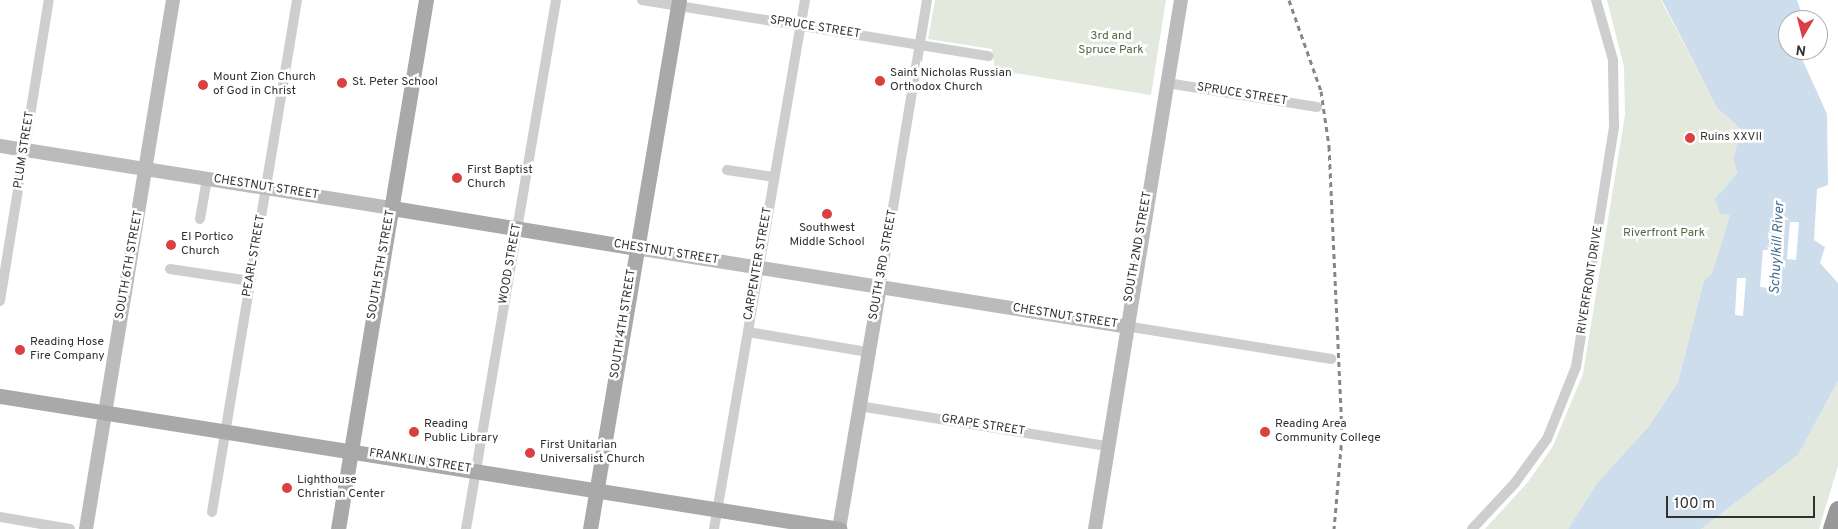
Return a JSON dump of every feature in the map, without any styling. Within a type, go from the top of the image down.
[{"type":"highway","points":[[1832,529],[1838,510]]},
{"type":"main road","name":"SOUTH 5TH STREET","points":[[338,529],[426,0]]},
{"type":"main road","name":"SOUTH 4TH STREET","points":[[590,529],[636,248],[679,3]]},
{"type":"main road","name":"CHESTNUT STREET","points":[[392,208],[636,248]]},
{"type":"main road","name":"FRANKLIN STREET","points":[[0,396],[105,411],[839,529]]},
{"type":"street","name":"PLUM STREET","points":[[0,301],[49,0]]},
{"type":"street","name":"SOUTH 6TH STREET","points":[[86,529],[173,0]]},
{"type":"street","name":"PEARL STREET","points":[[212,512],[267,188],[296,0]]},
{"type":"street","name":"WOOD STREET","points":[[466,529],[556,0]]},
{"type":"street","name":"SPRUCE STREET","points":[[642,0],[679,3],[988,56]]},
{"type":"street","name":"CARPENTER STREET","points":[[714,529],[804,0]]},
{"type":"street","name":"SOUTH 3RD STREET","points":[[839,529],[927,0]]},
{"type":"street","name":"SOUTH 2ND STREET","points":[[1096,529],[1125,326],[1181,0]]},
{"type":"street","name":"RIVERFRONT DRIVE","points":[[1472,529],[1516,483],[1547,439],[1576,367],[1614,127],[1613,60],[1596,0]]},
{"type":"street","name":"SPRUCE STREET","points":[[1167,83],[1317,107]]},
{"type":"street","name":"CHESTNUT STREET","points":[[0,146],[392,208]]},
{"type":"street","points":[[727,170],[774,177]]},
{"type":"street","points":[[200,219],[207,179]]},
{"type":"street","name":"CHESTNUT STREET","points":[[636,248],[1331,359]]},
{"type":"street","points":[[170,269],[250,282]]},
{"type":"street","points":[[748,332],[868,352]]},
{"type":"street","name":"GRAPE STREET","points":[[860,406],[1107,446]]},
{"type":"street","points":[[0,517],[70,529]]},
{"type":"green space","name":"3rd and Spruce Park","points":[[935,0],[1166,0],[1151,95],[995,70],[992,49],[928,39]]},
{"type":"green space","name":"Riverfront Park","points":[[1607,0],[1661,0],[1717,108],[1741,129],[1733,158],[1737,173],[1720,193],[1730,215],[1712,275],[1704,280],[1678,382],[1649,426],[1597,483],[1568,529],[1485,529],[1528,482],[1553,446],[1583,374],[1625,115],[1624,67]]},
{"type":"green space","points":[[1838,381],[1838,466],[1819,529],[1701,529],[1798,455]]},
{"type":"water","name":"Schuylkill River","points":[[1662,0],[1797,0],[1800,10],[1778,10],[1778,60],[1803,60],[1827,114],[1828,185],[1817,189],[1814,240],[1825,247],[1820,263],[1838,283],[1838,381],[1798,455],[1701,529],[1568,529],[1597,483],[1649,426],[1678,382],[1704,280],[1712,274],[1730,215],[1720,214],[1715,199],[1737,173],[1733,158],[1741,129],[1717,108]],"holes":[[[1790,222],[1799,222],[1796,260],[1787,259]],[[1763,250],[1772,250],[1769,288],[1760,287]],[[1737,278],[1746,278],[1743,316],[1735,315]]]},
{"type":"railway","points":[[1289,0],[1321,91],[1329,146],[1342,436],[1334,529]]},
{"type":"place","name":"Saint Nicholas Russian Orthodox Church","points":[[880,81]]},
{"type":"place","name":"St. Peter School","points":[[342,83]]},
{"type":"place","name":"Mount Zion Church of God in Christ","points":[[203,85]]},
{"type":"place","name":"Ruins XXVII","points":[[1690,138]]},
{"type":"place","name":"First Baptist Church","points":[[457,178]]},
{"type":"place","name":"Southwest Middle School","points":[[827,214]]},
{"type":"place","name":"El Portico Church","points":[[171,245]]},
{"type":"place","name":"Reading Hose Fire Company","points":[[20,350]]},
{"type":"place","name":"Reading Public Library","points":[[414,432]]},
{"type":"place","name":"Reading Area Community College","points":[[1265,432]]},
{"type":"place","name":"First Unitarian Universalist Church","points":[[530,453]]},
{"type":"place","name":"Lighthouse Christian Center","points":[[287,488]]}]
